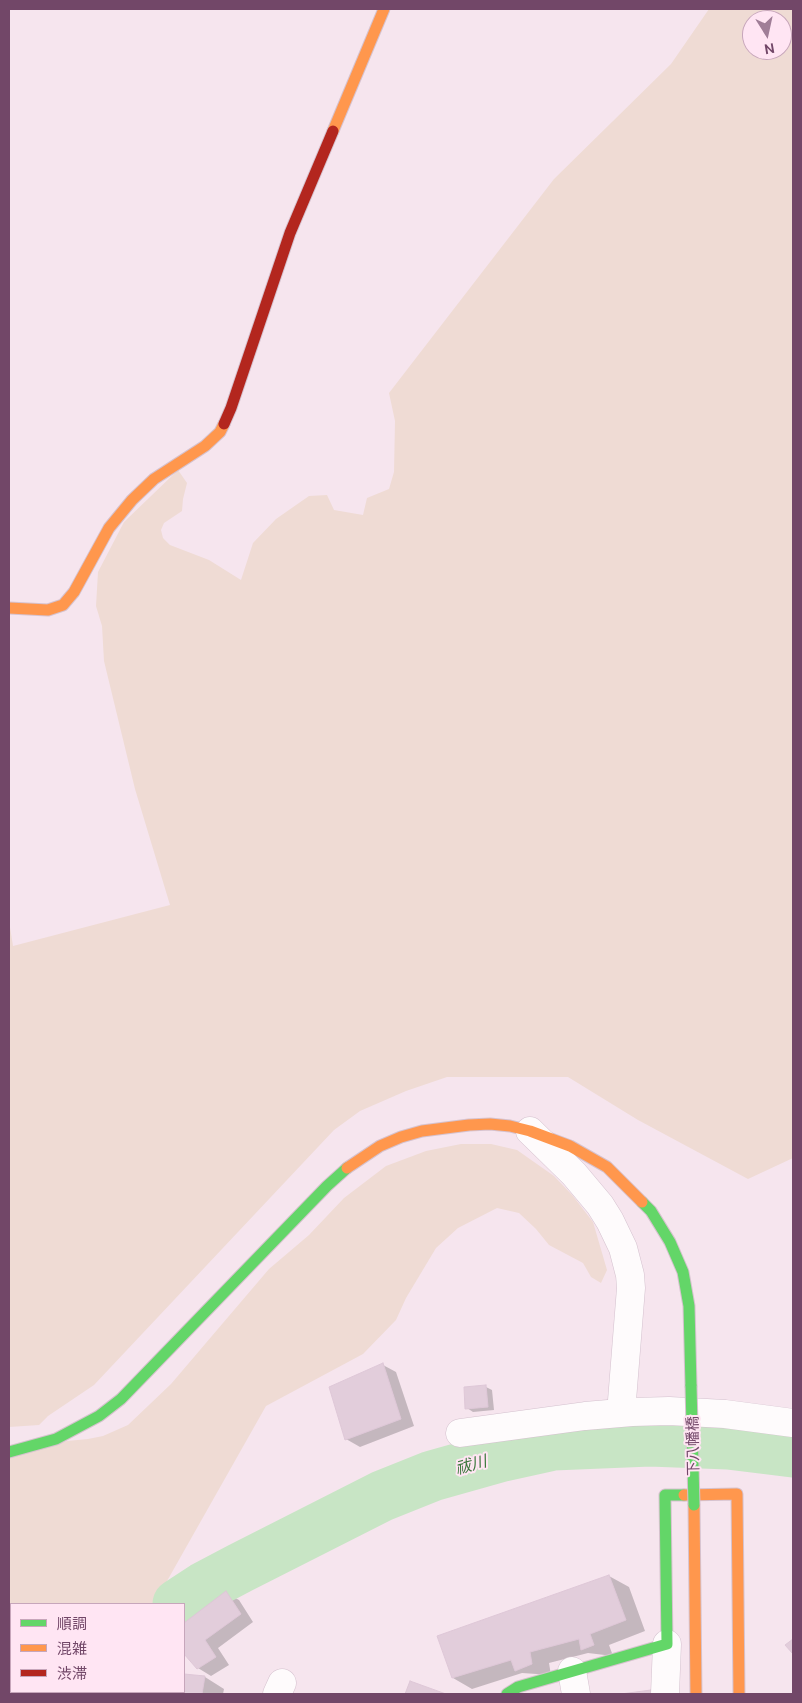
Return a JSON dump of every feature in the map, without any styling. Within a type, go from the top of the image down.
[{"type":"street","points":[[9,608],[48,610],[63,605],[74,592],[109,528],[132,500],[154,479],[205,446],[220,432],[231,408],[290,233],[384,9]]},
{"type":"street","name":"下八幡橋","points":[[9,1452],[56,1439],[99,1416],[121,1399],[327,1186],[346,1169],[380,1146],[422,1131],[469,1125],[490,1124],[530,1131],[570,1146],[607,1167],[651,1211],[662,1227],[678,1258],[686,1290],[690,1322],[696,1694]]},
{"type":"street","points":[[530,1131],[574,1174],[600,1205],[623,1248],[630,1275],[631,1288],[621,1413]]},
{"type":"street","points":[[460,1433],[585,1416],[669,1411],[725,1414],[793,1423]]},
{"type":"street","points":[[665,1694],[665,1495],[737,1494],[739,1694]]},
{"type":"street","points":[[507,1694],[518,1687],[574,1683],[666,1644]]},
{"type":"shaded area","points":[[709,9],[793,9],[793,1158],[748,1179],[638,1120],[568,1077],[447,1077],[406,1091],[360,1111],[334,1130],[94,1385],[48,1416],[39,1425],[9,1427],[9,921],[13,946],[170,905],[135,789],[104,661],[102,626],[96,606],[98,572],[124,522],[178,470],[187,483],[182,511],[164,523],[161,530],[163,538],[170,545],[209,560],[241,580],[253,543],[276,519],[309,496],[327,495],[334,510],[363,515],[367,498],[389,489],[394,472],[395,421],[389,393],[554,179],[671,64]]},
{"type":"shaded area","points":[[461,1144],[491,1144],[517,1150],[554,1176],[573,1196],[593,1222],[607,1270],[601,1283],[591,1277],[583,1263],[549,1245],[519,1213],[497,1208],[458,1228],[436,1248],[406,1298],[396,1320],[363,1354],[266,1406],[155,1603],[10,1603],[10,1693],[104,1693],[9,1694],[9,1458],[67,1441],[103,1436],[128,1425],[171,1384],[269,1269],[309,1235],[344,1198],[386,1166],[426,1151]]},
{"type":"building","points":[[383,1363],[401,1419],[345,1440],[329,1387]]},
{"type":"building","points":[[486,1385],[488,1407],[465,1409],[464,1387]]},
{"type":"building","points":[[609,1575],[626,1620],[590,1634],[594,1645],[581,1650],[579,1639],[530,1652],[532,1664],[515,1671],[511,1660],[452,1678],[437,1636]]},
{"type":"building","points":[[226,1591],[241,1614],[205,1640],[216,1657],[197,1669],[185,1655],[185,1622]]},
{"type":"building","points":[[793,1639],[793,1654],[785,1645]]},
{"type":"building","points":[[185,1674],[205,1676],[202,1694],[146,1694],[185,1693]]},
{"type":"building","points":[[410,1681],[446,1694],[405,1694]]},
{"type":"building","points":[[651,1690],[652,1694],[621,1694]]},
{"type":"waterway","name":"祓川","points":[[180,1603],[204,1587],[382,1496],[432,1476],[503,1456],[553,1445],[650,1441],[728,1444],[793,1452]]},
{"type":"traffic: fast","points":[[9,1452],[56,1439],[99,1416],[121,1399],[327,1186],[347,1168]]},
{"type":"traffic: fast","points":[[642,1202],[651,1211],[670,1242],[683,1272],[689,1306],[691,1386]]},
{"type":"traffic: fast","points":[[691,1386],[694,1505]]},
{"type":"traffic: fast","points":[[507,1694],[518,1687],[667,1644],[665,1495],[684,1495]]},
{"type":"traffic: slow","points":[[333,131],[384,9]]},
{"type":"traffic: slow","points":[[9,608],[48,610],[63,605],[74,592],[109,528],[132,500],[154,479],[205,446],[220,432],[224,424]]},
{"type":"traffic: slow","points":[[347,1168],[380,1146],[422,1131],[469,1125],[490,1124],[510,1126],[530,1131],[570,1146],[607,1167],[642,1202]]},
{"type":"traffic: slow","points":[[684,1495],[737,1494],[739,1694]]},
{"type":"traffic: slow","points":[[694,1505],[696,1694]]},
{"type":"traffic: jam","points":[[224,424],[290,233],[333,131]]}]
